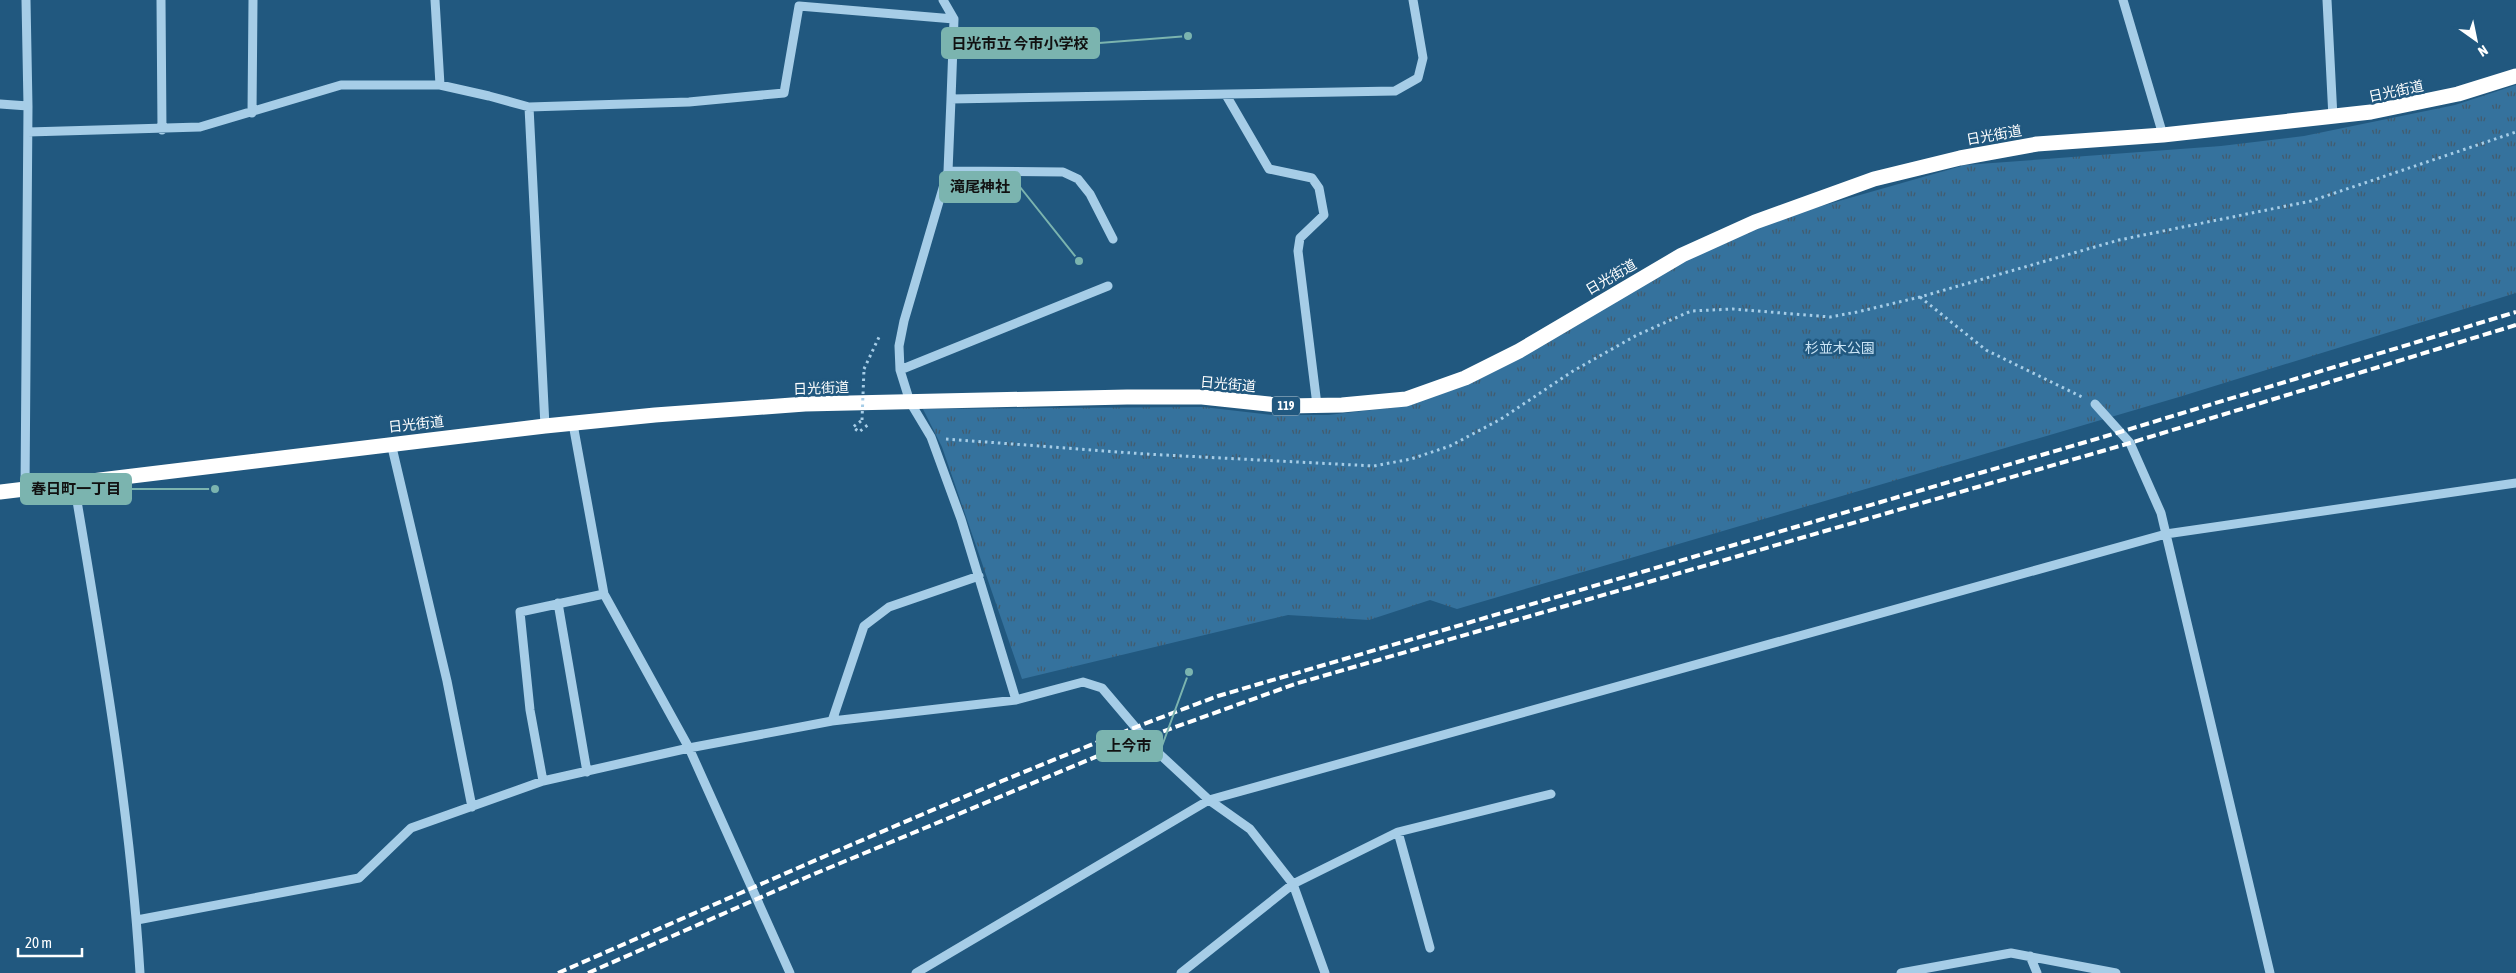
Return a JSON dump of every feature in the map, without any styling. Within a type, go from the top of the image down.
[{"type":"highway","name":"日光街道","points":[[0,492],[391,443],[545,426],[655,415],[805,404],[1192,397],[1287,406],[1406,398],[1465,378],[1519,351],[1682,255],[1755,222],[1874,179],[1960,158],[2037,144],[2164,135],[2333,118],[2458,94],[2516,76]]},
{"type":"street","points":[[25,489],[28,132],[26,0]]},
{"type":"street","points":[[161,0],[162,130]]},
{"type":"street","points":[[252,113],[253,0]]},
{"type":"street","points":[[435,0],[440,85]]},
{"type":"street","points":[[942,0],[954,18],[948,171],[904,321],[899,346],[900,370],[910,402],[930,437],[961,519],[1016,700]]},
{"type":"street","points":[[951,99],[1396,91],[1418,78],[1424,58],[1413,0]]},
{"type":"street","points":[[2123,0],[2164,135]]},
{"type":"street","points":[[2327,0],[2333,118]]},
{"type":"street","points":[[28,132],[162,130],[200,127],[341,85],[440,85],[529,107],[689,102],[784,93],[799,6],[954,18]]},
{"type":"street","points":[[1226,94],[1269,169],[1312,178],[1319,188],[1324,215],[1300,238],[1298,251],[1317,405]]},
{"type":"street","points":[[0,104],[28,106]]},
{"type":"street","points":[[529,107],[545,426]]},
{"type":"street","points":[[948,171],[1063,172],[1078,178],[1090,194],[1113,239]]},
{"type":"street","points":[[900,370],[1108,286]]},
{"type":"street","points":[[2095,404],[2130,443],[2161,513],[2270,973]]},
{"type":"street","points":[[573,424],[604,594],[689,748],[790,973]]},
{"type":"street","points":[[391,443],[446,682],[472,807]]},
{"type":"street","points":[[74,483],[117,745],[137,920],[140,973]]},
{"type":"street","points":[[916,973],[1209,800],[2166,534],[2516,483]]},
{"type":"street","points":[[832,721],[864,626],[889,607],[978,576]]},
{"type":"street","points":[[543,781],[530,710],[520,612],[604,594]]},
{"type":"street","points":[[558,604],[587,772]]},
{"type":"street","points":[[137,920],[359,878],[411,828],[543,781],[689,748],[832,721],[1016,700],[1083,682],[1102,688],[1153,748],[1209,800],[1250,829],[1293,884],[1325,973]]},
{"type":"street","points":[[1181,973],[1293,884],[1398,832],[1551,794]]},
{"type":"street","points":[[1398,832],[1430,948]]},
{"type":"street","points":[[1901,973],[2011,953],[2116,973]]},
{"type":"street","points":[[2030,956],[2037,973]]},
{"type":"path","points":[[930,437],[1144,454],[1374,466],[1411,459],[1450,446],[1501,419],[1574,371],[1636,335],[1691,311],[1733,309],[1830,317],[1920,297],[2119,240],[2311,202],[2516,132]]},
{"type":"path","points":[[1920,297],[1986,350],[2095,404]]},
{"type":"path","points":[[870,423],[859,432],[853,427],[862,420],[864,369],[880,335]]},
{"type":"green space","name":"杉並木公園","points":[[2516,85],[2516,293],[2179,397],[1457,609],[1430,600],[1369,620],[1288,615],[1022,679],[942,447],[923,409],[1203,407],[1273,415],[1328,415],[1398,407],[1456,389],[1684,259],[1790,215],[1965,165],[2221,146],[2304,136],[2455,105]]},
{"type":"railway","points":[[558,973],[968,795],[1218,696],[2120,432],[2516,312]]},
{"type":"railway","points":[[588,973],[807,877],[1117,748],[1295,684],[2130,443],[2516,325]]},
{"type":"place","name":"日光市立 今市小学校","points":[[1188,36]]},
{"type":"place","name":"滝尾神社","points":[[1079,261]]},
{"type":"place","name":"春日町一丁目","points":[[215,489]]},
{"type":"place","name":"上今市","points":[[1189,672]]}]
